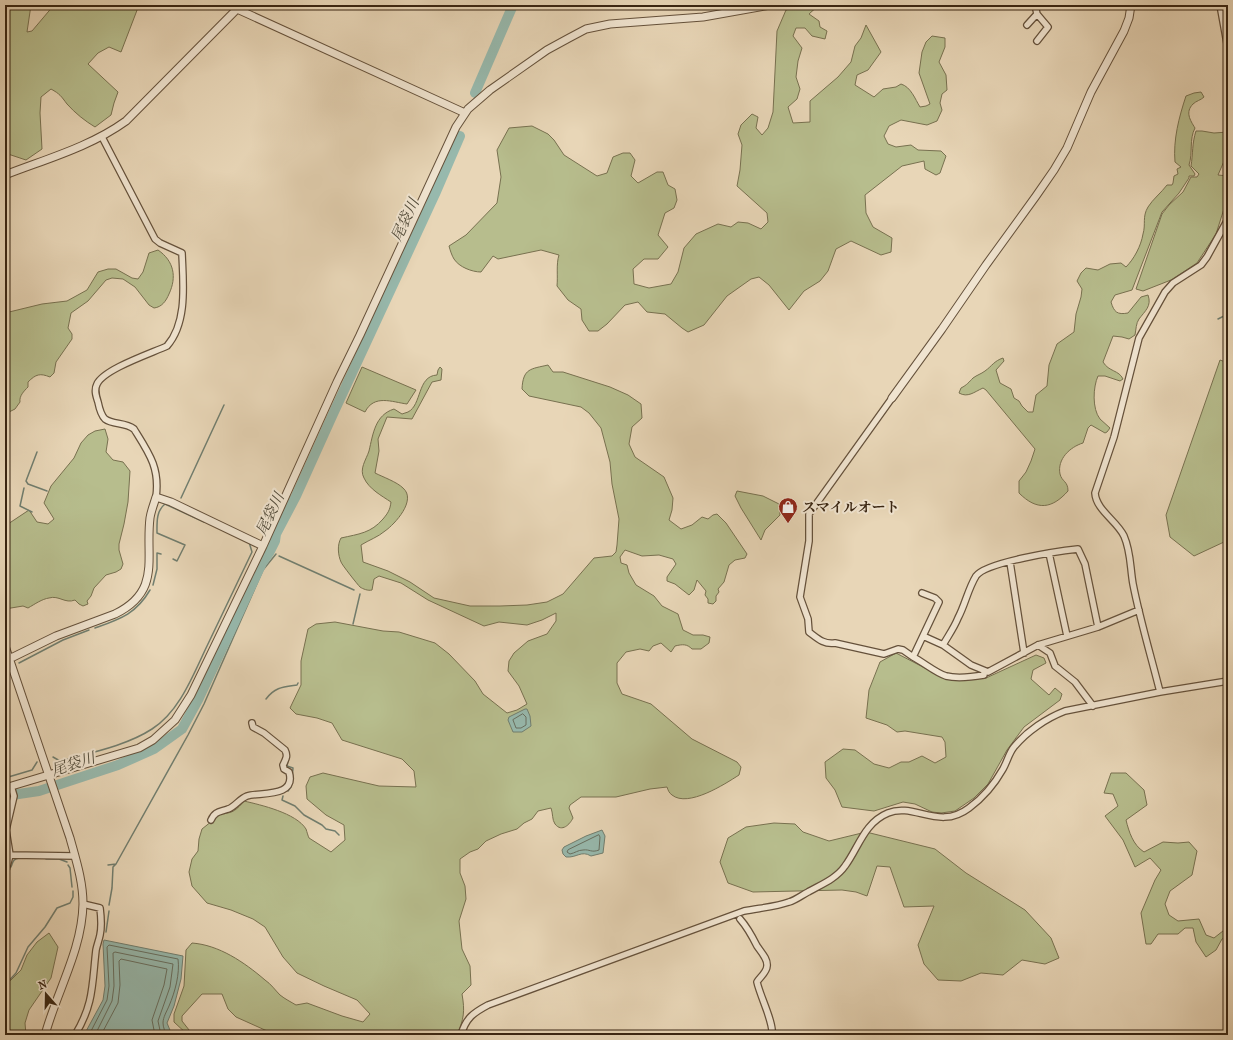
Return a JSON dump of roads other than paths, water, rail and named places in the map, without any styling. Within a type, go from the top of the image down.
[{"type":"street","points":[[5,874],[10,855],[6,830],[11,791],[139,748],[153,740],[175,720],[191,695],[263,546],[337,382],[363,330],[456,127],[475,102],[536,57],[586,29],[610,24],[703,17],[770,5]]},
{"type":"street","points":[[1035,5],[1037,14],[1048,27],[1037,41]]},
{"type":"street","points":[[984,671],[984,675],[972,677],[945,676],[903,650],[898,649],[884,654],[835,643],[828,644],[809,632],[808,619],[800,596],[809,541],[809,514],[1054,170],[1066,148],[1091,92],[1124,31],[1129,18],[1131,5]]},
{"type":"street","points":[[1221,5],[1228,49]]},
{"type":"street","points":[[5,175],[102,137],[126,120],[236,7],[465,114]]},
{"type":"street","points":[[1027,25],[1037,14]]},
{"type":"street","points":[[7,660],[56,636],[124,610],[131,604],[145,586],[150,566],[150,517],[156,497],[157,476],[151,458],[134,429],[130,426],[110,422],[104,418],[95,390],[97,383],[112,371],[168,346],[174,338],[184,302],[182,253],[160,243],[155,239],[102,137]]},
{"type":"street","points":[[1160,692],[1139,610],[1127,544],[1122,533],[1100,507],[1095,493],[1114,437],[1139,338],[1165,292],[1173,283],[1201,265],[1228,219]]},
{"type":"street","points":[[156,497],[171,502],[263,546]]},
{"type":"street","points":[[943,645],[958,619],[976,576],[982,571],[1010,562],[1049,553],[1078,549],[1085,564],[1098,627]]},
{"type":"street","points":[[1049,553],[1067,636]]},
{"type":"street","points":[[1010,562],[1024,653]]},
{"type":"street","points":[[913,657],[938,602],[935,598],[922,593]]},
{"type":"street","points":[[923,636],[943,645],[971,665],[988,672],[1038,645],[1098,627],[1139,610]]},
{"type":"street","points":[[1038,645],[1050,653],[1055,666],[1075,682],[1093,706]]},
{"type":"street","points":[[5,646],[7,660],[50,778],[75,856],[80,876],[83,904],[78,937],[72,960],[45,1035]]},
{"type":"street","points":[[460,1035],[472,1014],[488,1005],[744,911],[782,904],[797,898],[832,879],[844,867],[862,836],[876,819],[888,813],[898,810],[941,817],[963,813],[993,786],[1013,748],[1050,717],[1065,711],[1160,692],[1228,681]]},
{"type":"street","points":[[211,820],[213,814],[232,807],[246,796],[277,792],[287,786],[289,781],[289,772],[284,769],[287,758],[285,750],[264,733],[253,727],[252,723]]},
{"type":"street","points":[[10,855],[75,856]]},
{"type":"street","points":[[75,1035],[88,1010],[93,986],[101,919],[100,908],[83,904]]},
{"type":"street","points":[[740,919],[751,933],[763,954],[767,966],[765,972],[760,975],[756,982],[772,1026],[772,1035]]},
{"type":"water","points":[[527,709],[530,716],[531,726],[522,732],[513,732],[508,720],[509,717]]},
{"type":"water","points":[[602,830],[605,836],[603,853],[591,856],[588,854],[582,854],[570,857],[566,857],[563,854],[562,850],[564,847]]},
{"type":"water","points":[[104,940],[183,956],[181,979],[174,1006],[167,1023],[172,1035],[84,1035],[103,1000],[105,986]]},
{"type":"waterway","name":"尾袋川","points":[[475,93],[513,5]]},
{"type":"waterway","name":"尾袋川","points":[[5,796],[39,791],[118,765],[154,749],[182,729],[199,698],[262,563],[275,541],[276,534],[296,496],[435,194],[460,136]]},
{"type":"waterway","points":[[1218,319],[1228,314]]},
{"type":"waterway","points":[[181,498],[224,405]]},
{"type":"waterway","points":[[37,452],[26,481],[28,484],[47,491]]},
{"type":"waterway","points":[[24,488],[20,506],[32,512]]},
{"type":"waterway","points":[[173,559],[177,561],[185,545],[157,533],[158,517],[162,507],[165,504],[204,522]]},
{"type":"waterway","points":[[53,757],[60,761],[95,752],[131,740],[152,729],[170,713],[185,692],[252,552],[249,542]]},
{"type":"waterway","name":"尾袋川","points":[[268,551],[272,552]]},
{"type":"waterway","points":[[153,585],[157,569],[157,553],[161,554]]},
{"type":"waterway","points":[[108,865],[116,864],[188,735],[204,704],[263,570],[276,554]]},
{"type":"waterway","points":[[279,556],[354,590]]},
{"type":"waterway","points":[[95,628],[127,615],[139,605],[150,590]]},
{"type":"waterway","points":[[353,624],[360,594]]},
{"type":"waterway","points":[[19,663],[63,640],[89,630]]},
{"type":"waterway","points":[[266,699],[276,690],[283,687],[297,685],[298,683]]},
{"type":"waterway","points":[[288,761],[287,766],[293,768],[292,779]]},
{"type":"waterway","points":[[5,778],[32,770],[37,762]]},
{"type":"waterway","points":[[288,791],[292,782]]},
{"type":"waterway","points":[[283,796],[282,800],[295,806],[304,815],[322,825],[326,829],[335,831],[339,835]]},
{"type":"waterway","points":[[11,867],[14,860],[19,858]]},
{"type":"waterway","points":[[24,858],[30,858]]},
{"type":"waterway","points":[[46,859],[59,859],[67,862]]},
{"type":"waterway","points":[[109,905],[112,888],[113,867],[116,864]]},
{"type":"waterway","points":[[68,865],[70,868],[72,887]]},
{"type":"waterway","points":[[5,985],[16,973],[28,947],[45,927],[57,908],[70,903],[73,897],[73,891]]},
{"type":"waterway","points":[[106,932],[109,911]]},
{"type":"place","name":"スマイルオート","points":[[788,524]]}]
